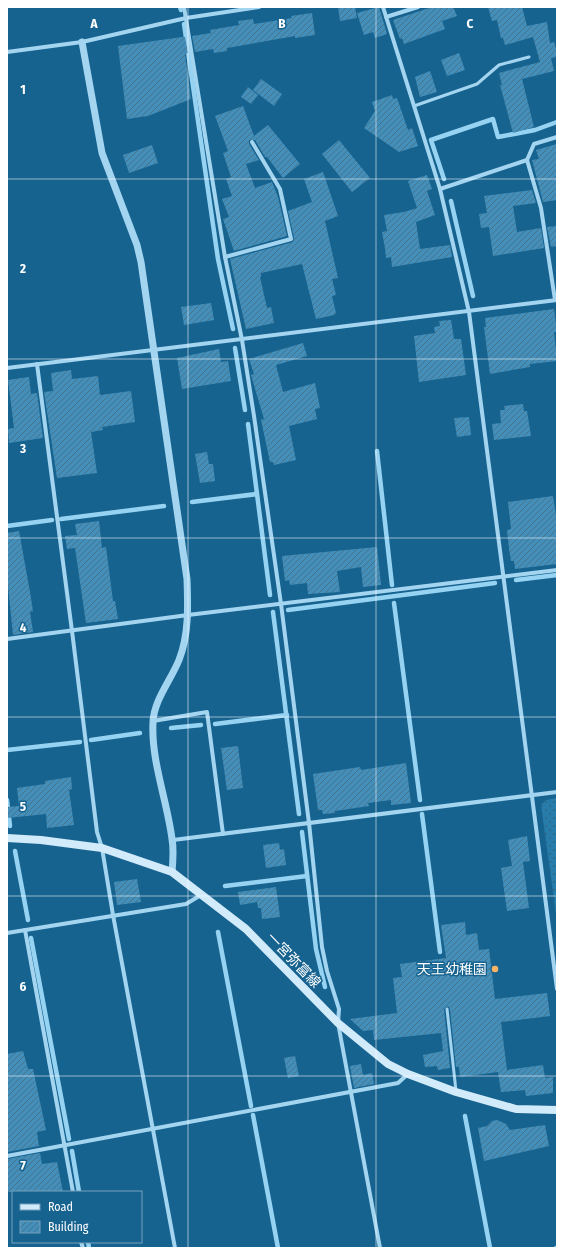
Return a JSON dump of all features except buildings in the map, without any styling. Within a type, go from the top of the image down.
[{"type":"main road","name":"一宮弥富線","points":[[7,838],[41,840],[102,848],[172,872],[246,929],[338,1023],[388,1064],[408,1074],[456,1092],[516,1109],[557,1110]]},
{"type":"street","points":[[184,7],[225,257],[242,340],[281,604],[309,823],[322,947],[327,971],[339,1009],[338,1023],[380,1248]]},
{"type":"street","points":[[7,52],[82,42],[186,18],[237,9],[259,7]]},
{"type":"street","points":[[383,7],[440,189],[470,312],[557,989]]},
{"type":"street","points":[[386,17],[418,7]]},
{"type":"street","points":[[82,42],[102,153],[137,246],[154,349],[187,579],[188,615],[179,660],[159,699],[153,721],[155,749],[173,840],[172,872]]},
{"type":"street","points":[[7,368],[154,349],[242,340],[470,312],[556,300],[541,208],[527,160],[534,144],[557,137]]},
{"type":"street","points":[[225,257],[291,238],[280,189],[252,142]]},
{"type":"street","points":[[440,189],[527,160]]},
{"type":"street","points":[[37,364],[97,832],[102,848],[113,915],[175,1248]]},
{"type":"street","points":[[7,639],[188,615],[557,570]]},
{"type":"street","points":[[153,721],[207,712],[223,834]]},
{"type":"street","points":[[173,840],[557,792]]},
{"type":"street","points":[[7,933],[186,904],[202,895]]},
{"type":"street","points":[[25,930],[73,1191]]},
{"type":"street","points":[[7,1156],[398,1083],[408,1074]]},
{"type":"lane","points":[[414,106],[477,84],[499,65],[529,57]]},
{"type":"lane","points":[[447,1009],[456,1092]]},
{"type":"shaded area","points":[[557,798],[557,921],[541,805],[546,800]]},
{"type":"waterway","points":[[184,24],[218,259],[233,329]]},
{"type":"waterway","points":[[444,179],[431,140],[493,119],[498,137],[535,130],[557,122]]},
{"type":"waterway","points":[[451,201],[473,296]]},
{"type":"waterway","points":[[235,348],[245,410]]},
{"type":"waterway","points":[[248,424],[270,595]]},
{"type":"waterway","points":[[377,451],[392,585]]},
{"type":"waterway","points":[[192,502],[257,494]]},
{"type":"waterway","points":[[61,519],[164,506]]},
{"type":"waterway","points":[[7,526],[52,520]]},
{"type":"waterway","points":[[516,580],[557,575]]},
{"type":"waterway","points":[[288,610],[495,583]]},
{"type":"waterway","points":[[394,603],[420,800]]},
{"type":"waterway","points":[[273,612],[299,814]]},
{"type":"waterway","points":[[215,724],[287,715]]},
{"type":"waterway","points":[[171,728],[201,725]]},
{"type":"waterway","points":[[91,740],[140,733]]},
{"type":"waterway","points":[[7,750],[80,742]]},
{"type":"waterway","points":[[7,800],[10,826]]},
{"type":"waterway","points":[[422,814],[440,952]]},
{"type":"waterway","points":[[302,832],[316,949],[325,987]]},
{"type":"waterway","points":[[15,851],[28,920]]},
{"type":"waterway","points":[[225,886],[307,876]]},
{"type":"waterway","points":[[218,932],[251,1106]]},
{"type":"waterway","points":[[31,938],[69,1139]]},
{"type":"waterway","points":[[253,1115],[278,1248]]},
{"type":"waterway","points":[[465,1116],[490,1248]]},
{"type":"waterway","points":[[72,1151],[79,1191]]},
{"type":"waterway","points":[[88,1243],[89,1248]]},
{"type":"place","name":"天王幼稚園","points":[[495,969]]}]
